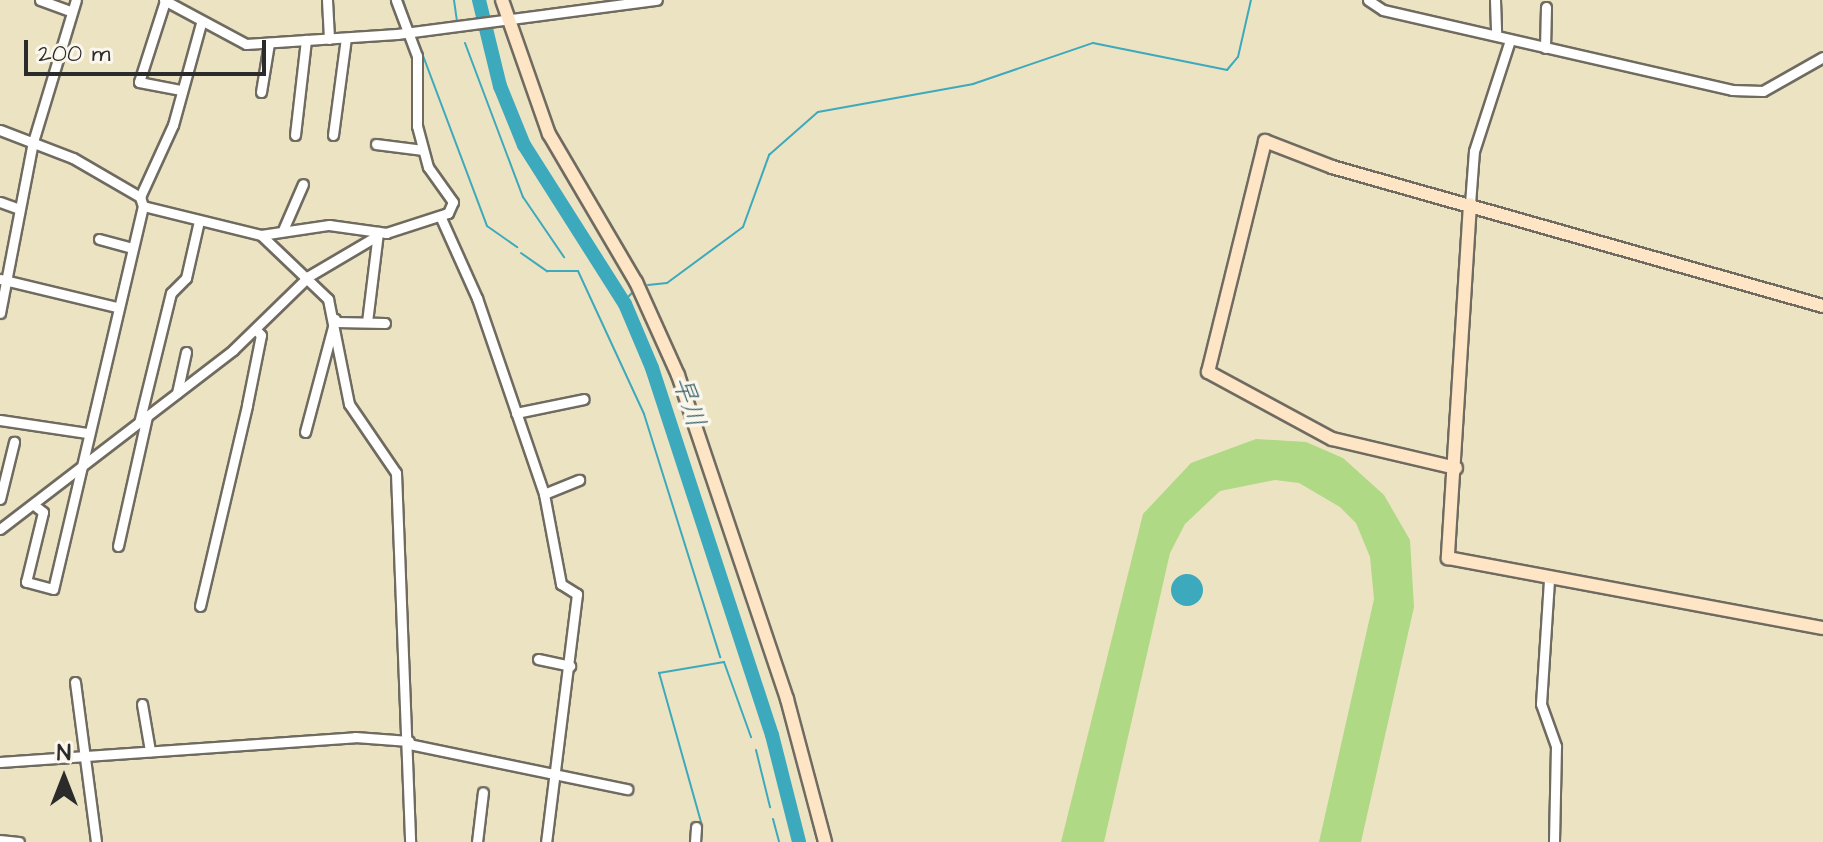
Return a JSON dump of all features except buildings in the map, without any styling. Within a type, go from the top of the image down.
[{"type":"street","points":[[40,0],[70,11]]},
{"type":"street","points":[[0,313],[33,142],[70,11],[76,0]]},
{"type":"street","points":[[181,90],[139,82],[165,0],[235,42],[269,43],[407,33],[657,0]]},
{"type":"street","points":[[181,10],[185,0]]},
{"type":"street","points":[[327,0],[329,39]]},
{"type":"street","points":[[0,529],[177,393],[255,329],[309,276],[378,234],[441,218],[453,202],[423,150],[415,113],[417,56],[396,0]]},
{"type":"street","points":[[502,0],[505,21],[549,134],[636,282],[678,375],[791,712],[825,842]]},
{"type":"street","points":[[1368,0],[1383,10],[1496,32],[1510,40],[1758,93],[1823,57]]},
{"type":"street","points":[[1495,0],[1496,32]]},
{"type":"street","points":[[1545,48],[1546,7]]},
{"type":"street","points":[[34,505],[43,512],[26,582],[53,589],[142,201],[201,23]]},
{"type":"street","points":[[333,135],[346,38]]},
{"type":"street","points":[[295,135],[306,40]]},
{"type":"street","points":[[1510,40],[1474,151],[1448,558],[1549,580],[1823,628]]},
{"type":"street","points":[[261,92],[269,43]]},
{"type":"street","points":[[0,130],[33,142],[142,201],[199,221],[261,235],[329,225],[378,234]]},
{"type":"street","points":[[1456,468],[1332,439],[1208,369],[1265,141],[1823,306]]},
{"type":"street","points":[[376,144],[423,150]]},
{"type":"street","points":[[283,230],[303,184]]},
{"type":"street","points":[[0,202],[19,209]]},
{"type":"street","points":[[441,218],[544,494],[561,584],[577,594],[546,842]]},
{"type":"street","points":[[118,546],[171,293],[186,278],[199,221]]},
{"type":"street","points":[[367,322],[378,234]]},
{"type":"street","points":[[261,235],[309,276],[335,320],[349,404],[396,473],[409,743],[410,842]]},
{"type":"street","points":[[99,239],[132,248]]},
{"type":"street","points":[[4,280],[117,307]]},
{"type":"street","points":[[335,320],[385,323]]},
{"type":"street","points":[[305,432],[335,320]]},
{"type":"street","points":[[200,606],[261,335],[255,329]]},
{"type":"street","points":[[177,393],[187,352]]},
{"type":"street","points":[[516,413],[584,399]]},
{"type":"street","points":[[0,420],[87,433]]},
{"type":"street","points":[[0,499],[14,442]]},
{"type":"street","points":[[544,494],[579,480]]},
{"type":"street","points":[[1549,580],[1541,704],[1556,746],[1554,842]]},
{"type":"street","points":[[538,659],[570,666]]},
{"type":"street","points":[[75,682],[96,842]]},
{"type":"street","points":[[142,704],[150,751]]},
{"type":"street","points":[[0,762],[355,737],[409,743],[627,789]]},
{"type":"street","points":[[477,842],[483,792]]},
{"type":"street","points":[[695,842],[696,827]]},
{"type":"street","points":[[0,840],[19,842]]},
{"type":"green space","points":[[1256,439],[1306,442],[1343,458],[1384,495],[1410,540],[1414,607],[1361,842],[1319,842],[1374,599],[1370,557],[1356,523],[1340,507],[1299,483],[1275,480],[1220,491],[1185,524],[1170,553],[1104,842],[1061,842],[1143,514],[1191,463]]},
{"type":"water","points":[[1187,574],[1198,579],[1203,590],[1198,601],[1187,606],[1176,601],[1171,590],[1176,579]]},
{"type":"waterway","points":[[403,0],[411,25]]},
{"type":"waterway","points":[[454,0],[457,21]]},
{"type":"waterway","name":"早川","points":[[479,0],[500,86],[524,145],[625,304],[652,368],[772,735],[799,842]]},
{"type":"waterway","points":[[648,285],[667,283],[743,227],[769,155],[818,112],[973,84],[1093,43],[1227,70],[1238,57],[1251,0]]},
{"type":"waterway","points":[[416,37],[487,226],[517,247]]},
{"type":"waterway","points":[[465,43],[523,197],[564,257]]},
{"type":"waterway","points":[[521,253],[547,271],[578,271],[644,414],[720,657]]},
{"type":"waterway","points":[[624,301],[633,292]]},
{"type":"waterway","points":[[701,822],[659,673],[724,662],[751,737]]},
{"type":"waterway","points":[[756,750],[770,807]]},
{"type":"waterway","points":[[773,819],[779,842]]}]
